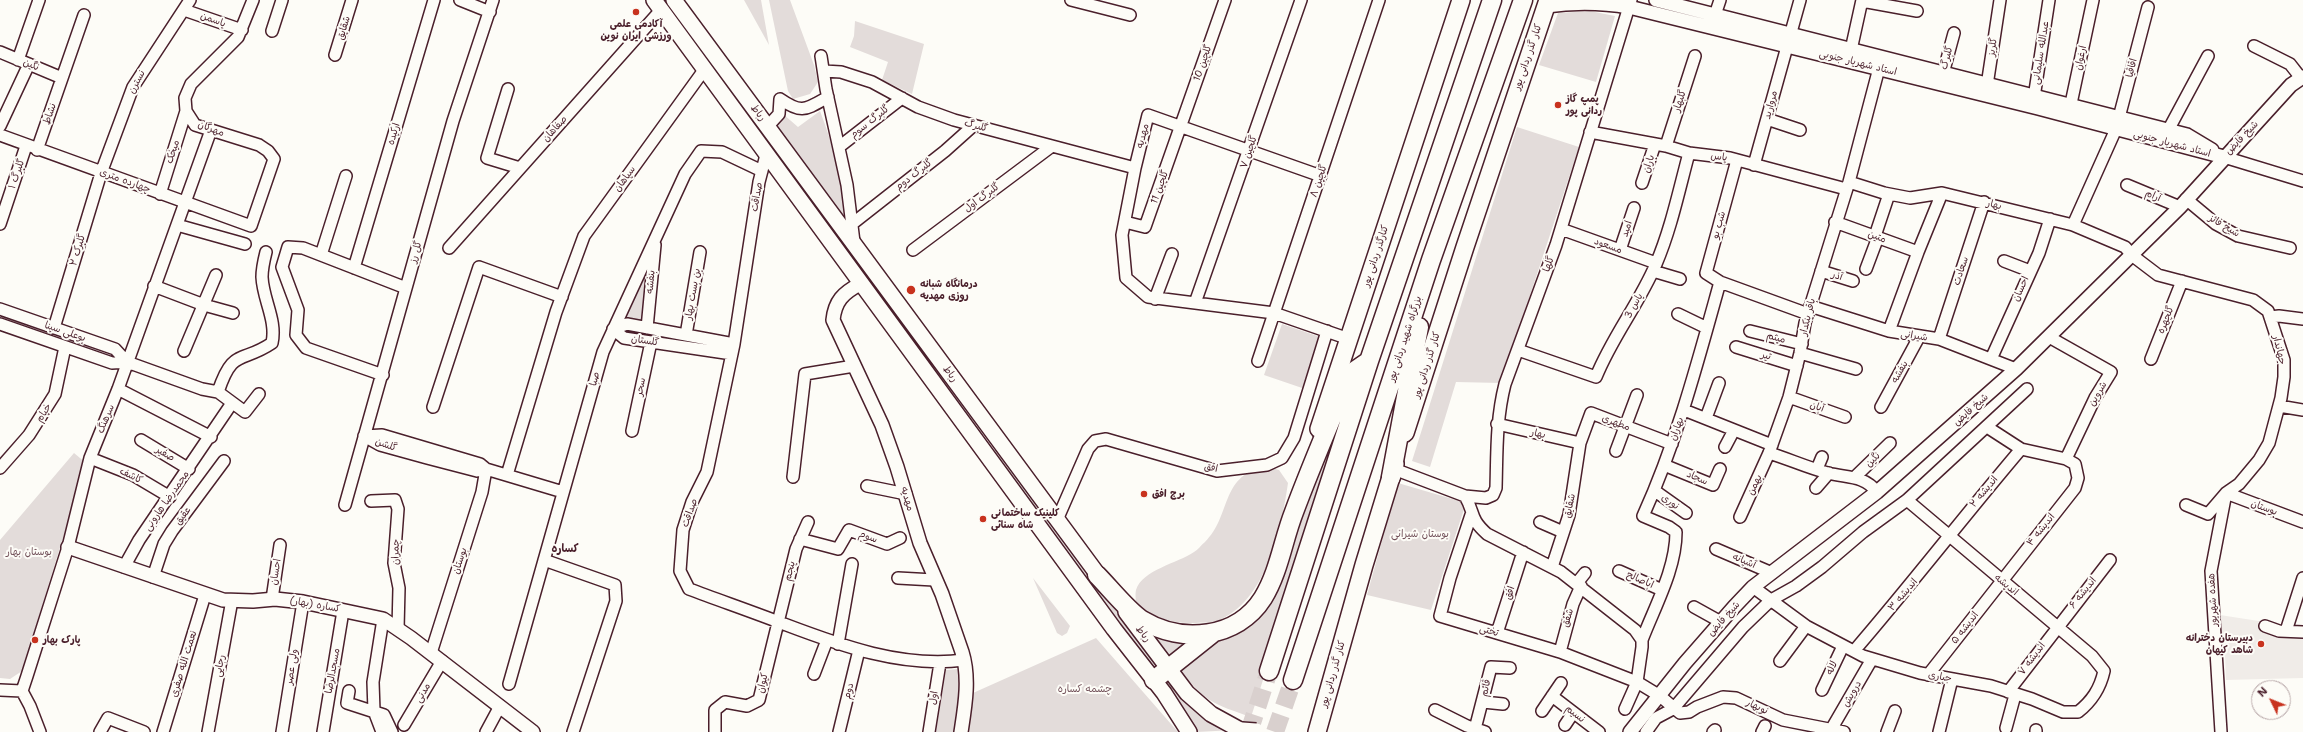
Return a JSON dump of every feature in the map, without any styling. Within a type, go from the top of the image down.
[{"type":"highway","points":[[1269,672],[1369,361],[1492,0]]},
{"type":"highway","name":"بزرگراه شهید ردانی پور","points":[[1293,680],[1431,260],[1523,0]]},
{"type":"highway","points":[[1392,473],[1431,260]]},
{"type":"highway","points":[[1097,574],[1141,619],[1163,630],[1188,635],[1213,633],[1229,628],[1247,617],[1263,598],[1276,571],[1294,513],[1350,374],[1369,361]]},
{"type":"highway","points":[[1154,680],[1213,633]]},
{"type":"main road","name":"رباط","points":[[674,0],[854,242],[1057,520],[1168,668],[1188,693],[1211,714],[1246,732]]},
{"type":"main road","name":"کنارگذر ردانی پور","points":[[1294,513],[1349,339],[1461,0]]},
{"type":"main road","name":"کنار گذر ردانی پور","points":[[1317,732],[1364,565],[1392,473],[1465,247],[1547,3]]},
{"type":"main road","name":"رباط","points":[[657,5],[860,284],[1154,680],[1189,732]]},
{"type":"main road","points":[[961,421],[976,409]]},
{"type":"street","points":[[18,60],[39,0]]},
{"type":"street","name":"نسترن","points":[[101,173],[133,88],[149,59],[190,0]]},
{"type":"street","points":[[186,111],[185,98],[191,84],[238,37],[253,0]]},
{"type":"street","points":[[272,31],[282,0]]},
{"type":"street","name":"شقایق","points":[[335,55],[352,0]]},
{"type":"street","name":"ارکیده","points":[[354,268],[434,0]]},
{"type":"street","points":[[460,0],[490,12]]},
{"type":"street","name":"گل رز","points":[[345,505],[383,375],[453,121],[493,0]]},
{"type":"street","points":[[1071,0],[1087,2],[1130,15]]},
{"type":"street","name":"گلچین 10","points":[[1181,127],[1225,0]]},
{"type":"street","name":"گلچین ۷","points":[[1195,304],[1250,151],[1301,0]]},
{"type":"street","name":"گلچین ۸","points":[[1258,361],[1379,0]]},
{"type":"street","name":"استاد شهریار جنوبی","points":[[1656,0],[1715,15],[1879,68],[1942,78]]},
{"type":"street","points":[[1715,15],[1720,0]]},
{"type":"street","name":"مروارید","points":[[1754,165],[1800,0]]},
{"type":"street","name":"گلریز","points":[[1987,90],[2000,0]]},
{"type":"street","name":"عبدالله سلیمانی","points":[[2034,101],[2050,0]]},
{"type":"street","name":"ارغوان","points":[[2070,110],[2093,0]]},
{"type":"street","points":[[1851,50],[1862,1],[1916,11]]},
{"type":"street","name":"استاد شهریار جنوبی","points":[[1547,3],[1630,3],[1789,40],[1851,50],[1942,78],[2070,110],[2165,136],[2224,157]]},
{"type":"street","name":"گلها","points":[[1465,496],[1486,498],[1493,495],[1496,488],[1498,408],[1505,384],[1561,229],[1630,3]]},
{"type":"street","name":"صفاهان","points":[[450,248],[520,168],[657,5]]},
{"type":"street","name":"اقاقیا","points":[[2073,225],[2118,124],[2148,7]]},
{"type":"street","name":"یاسمن","points":[[184,10],[242,30]]},
{"type":"street","name":"نشاط","points":[[37,150],[84,15]]},
{"type":"street","name":"گلبرگ","points":[[1942,78],[1954,33]]},
{"type":"street","points":[[2254,46],[2290,64],[2302,77]]},
{"type":"street","name":"نگین","points":[[0,52],[62,78]]},
{"type":"street","points":[[822,56],[828,97],[847,185],[854,242]]},
{"type":"street","name":"گلبهار","points":[[1660,145],[1695,56]]},
{"type":"street","points":[[2165,136],[2208,56]]},
{"type":"street","points":[[0,126],[29,64]]},
{"type":"street","name":"باقر بنکدار","points":[[1771,449],[1789,397],[1809,310],[1835,222],[1848,185],[1879,68]]},
{"type":"street","name":"سپاهان","points":[[507,475],[562,297],[584,236],[704,70]]},
{"type":"street","name":"گلبرگ","points":[[824,71],[841,72],[872,82],[918,107],[974,126],[1135,168]]},
{"type":"street","name":"شیخ فایض","points":[[1630,732],[1721,622],[1754,587],[1878,492],[2016,369],[2133,256],[2291,85],[2302,77]]},
{"type":"street","points":[[508,89],[486,158],[520,168]]},
{"type":"street","points":[[768,126],[779,114],[780,98],[794,108],[801,110],[828,97]]},
{"type":"street","name":"گلبرگ سوم","points":[[839,147],[902,98]]},
{"type":"street","name":"مهرگان","points":[[186,111],[195,125],[259,145],[268,150],[274,159],[251,226]]},
{"type":"street","name":"میخک","points":[[160,194],[186,111]]},
{"type":"street","name":"مهدیه","points":[[1321,176],[1148,115],[1135,168],[1122,235],[1126,278],[1148,297],[1155,299],[1274,313],[1349,339]]},
{"type":"street","points":[[1767,119],[1800,130]]},
{"type":"street","name":"گلبرگ دوم","points":[[852,224],[945,151],[974,126]]},
{"type":"street","name":"گلچین 11","points":[[1125,222],[1145,227],[1181,127]]},
{"type":"street","name":"سرهنگ","points":[[22,691],[68,547],[90,458],[118,389],[211,130]]},
{"type":"street","name":"یاس","points":[[1590,132],[1660,145],[1689,153],[1737,160],[1848,185]]},
{"type":"street","name":"چهارده متری","points":[[0,136],[251,226]]},
{"type":"street","name":"باران","points":[[1642,183],[1660,145]]},
{"type":"street","name":"گلبرگ ۱","points":[[0,224],[26,146]]},
{"type":"street","name":"گلبرگ اول","points":[[912,250],[1052,146]]},
{"type":"street","name":"صبا","points":[[509,684],[603,352],[684,174],[701,151],[722,152],[762,171]]},
{"type":"street","name":"یاس 3","points":[[1518,350],[1596,377],[1606,351],[1637,303],[1654,267],[1689,153]]},
{"type":"street","name":"صداقت","points":[[766,155],[762,171],[733,349],[707,472],[692,502],[683,530],[680,571],[689,589],[838,644],[905,660],[940,663],[964,660]]},
{"type":"street","points":[[2224,157],[2303,181]]},
{"type":"street","name":"شب بو","points":[[1720,282],[1706,273],[1737,160]]},
{"type":"street","name":"گلبرک ۲","points":[[54,328],[101,173]]},
{"type":"street","points":[[321,255],[346,176]]},
{"type":"street","name":"بهار","points":[[1848,185],[1910,198],[1942,193],[1984,202],[2073,225],[2125,247],[2133,256]]},
{"type":"street","name":"آرام","points":[[2127,185],[2183,203]]},
{"type":"street","points":[[1889,331],[1918,252],[1942,193]]},
{"type":"street","points":[[1866,269],[1887,200]]},
{"type":"street","name":"سعادت","points":[[1939,339],[1984,202]]},
{"type":"street","name":"شیخ فائز","points":[[2183,203],[2238,236],[2290,248]]},
{"type":"street","name":"امید","points":[[1620,250],[1634,208]]},
{"type":"street","name":"احسان","points":[[1991,359],[2038,253],[2050,219]]},
{"type":"street","name":"متین","points":[[1835,222],[1918,252]]},
{"type":"street","points":[[177,224],[244,244]]},
{"type":"street","name":"مسعود","points":[[1561,229],[1620,250],[1680,279]]},
{"type":"street","name":"بنفشه","points":[[647,328],[656,236]]},
{"type":"street","points":[[383,375],[306,348],[296,335],[298,310],[282,267],[288,247],[304,248],[406,288]]},
{"type":"street","points":[[218,392],[224,372],[233,361],[247,354],[262,350],[272,343],[274,333],[272,314],[262,278],[266,252]]},
{"type":"street","name":"بن بست بهار","points":[[686,335],[700,252]]},
{"type":"street","points":[[1155,299],[1172,254]]},
{"type":"street","name":"جهاندار","points":[[2133,256],[2158,275],[2253,300],[2268,311],[2284,360],[2284,377],[2279,406],[2269,443],[2259,460],[2239,484],[2226,493],[2208,514],[2186,505]]},
{"type":"street","points":[[2004,261],[2030,271]]},
{"type":"street","points":[[433,407],[479,267],[562,297]]},
{"type":"street","name":"آذر","points":[[1821,270],[1853,281]]},
{"type":"street","points":[[184,351],[216,275]]},
{"type":"street","name":"گلچهره","points":[[2151,359],[2182,281]]},
{"type":"street","points":[[1720,282],[1809,310]]},
{"type":"street","name":"بهاران","points":[[1642,640],[1662,590],[1676,544],[1676,532],[1669,527],[1643,516],[1654,491],[1684,410],[1720,282]]},
{"type":"street","name":"مهدیه","points":[[860,284],[839,298],[834,308],[833,320],[882,426],[906,494],[920,543],[934,580],[942,594],[964,660],[966,697],[961,732]]},
{"type":"street","points":[[154,286],[233,313]]},
{"type":"street","name":"بوعلی سینا","points":[[0,309],[115,349],[127,362]]},
{"type":"street","name":"شیرانی","points":[[1809,310],[1919,338],[1939,339],[2016,369]]},
{"type":"street","points":[[1678,314],[1707,328]]},
{"type":"street","points":[[2270,317],[2279,316],[2303,319]]},
{"type":"street","name":"بوعلی سینا","points":[[0,324],[112,363],[127,362],[202,389],[218,392],[232,404],[245,412],[259,394]]},
{"type":"street","name":"گلستان","points":[[613,329],[627,324],[686,335],[733,349]]},
{"type":"street","name":"گلستان","points":[[613,329],[624,338],[651,342],[733,349]]},
{"type":"street","name":"افق","points":[[1057,520],[1088,449],[1095,441],[1106,439],[1217,471],[1267,466],[1282,458],[1294,438],[1326,331]]},
{"type":"street","name":"میثم","points":[[1750,331],[1856,369]]},
{"type":"street","name":"شروین","points":[[2049,337],[2111,372],[2095,398],[2066,459]]},
{"type":"street","name":"بنفشه","points":[[1881,407],[1919,338]]},
{"type":"street","name":"سحر","points":[[632,431],[651,342]]},
{"type":"street","name":"خیام","points":[[0,468],[29,435],[56,394],[65,347]]},
{"type":"street","name":"تیر","points":[[1736,347],[1797,366]]},
{"type":"street","points":[[793,477],[805,374],[854,366]]},
{"type":"street","points":[[1706,418],[1719,383]]},
{"type":"street","points":[[118,389],[211,436]]},
{"type":"street","name":"شیخ فایض","points":[[1646,732],[1656,718],[1673,709],[1743,627],[1771,600],[1796,586],[1822,567],[1863,532],[1907,500],[1942,465],[1987,427],[2027,389]]},
{"type":"street","points":[[1616,451],[1637,395]]},
{"type":"street","name":"آبان","points":[[1789,397],[1845,417]]},
{"type":"street","name":"محمدرضا هارونی","points":[[124,567],[140,540],[232,404]]},
{"type":"street","points":[[2279,406],[2303,410]]},
{"type":"street","points":[[1684,410],[1734,430],[1771,449],[1817,469],[1828,473],[1856,476],[1871,483],[1878,492]]},
{"type":"street","name":"مطهری","points":[[1580,443],[1590,413],[1672,444]]},
{"type":"street","name":"بهار","points":[[1497,424],[1580,443]]},
{"type":"street","points":[[1987,427],[2021,449],[2066,459]]},
{"type":"street","points":[[1725,447],[1734,430]]},
{"type":"street","name":"گلشن","points":[[364,436],[380,445],[478,471],[486,469],[563,492]]},
{"type":"street","name":"صفیر","points":[[141,440],[189,469]]},
{"type":"street","name":"شقایق","points":[[1552,567],[1570,507],[1580,443]]},
{"type":"street","name":"نگین","points":[[1856,476],[1890,443]]},
{"type":"street","name":"بهمن","points":[[1740,517],[1771,449]]},
{"type":"street","name":"اندیشه ۲","points":[[1948,536],[2021,449]]},
{"type":"street","points":[[1817,469],[1822,457]]},
{"type":"street","name":"کاشف","points":[[90,458],[133,475],[170,497]]},
{"type":"street","name":"اندیشه ۴","points":[[2001,581],[2075,488],[2078,478],[2075,464],[2066,459]]},
{"type":"street","name":"عقیق","points":[[153,578],[164,544],[172,530],[224,461]]},
{"type":"street","name":"سجاد","points":[[1664,465],[1713,485],[1720,469]]},
{"type":"street","name":"بوستان","points":[[431,653],[482,492],[486,469]]},
{"type":"street","points":[[1392,473],[1465,496],[1469,502],[1471,515],[1478,526],[1487,534],[1552,567],[1579,584],[1635,630],[1642,640],[1637,682],[1625,709]]},
{"type":"street","points":[[1816,488],[1828,473]]},
{"type":"street","points":[[867,486],[906,494]]},
{"type":"street","name":"نوری","points":[[1654,491],[1686,513]]},
{"type":"street","name":"بوستان","points":[[2226,493],[2303,522]]},
{"type":"street","name":"هفده شهریور","points":[[2221,732],[2211,571],[2226,493]]},
{"type":"street","name":"چمران","points":[[371,501],[395,500],[398,509],[394,563],[399,588],[398,629]]},
{"type":"street","name":"اندیشه","points":[[1907,500],[2001,581],[2092,656],[2104,671],[2101,685],[2089,703],[2078,712]]},
{"type":"street","name":"تختی","points":[[1471,515],[1450,578],[1440,616],[1560,652],[1637,682],[1660,696],[1673,709]]},
{"type":"street","name":"پنجم","points":[[778,621],[792,563],[800,539],[808,522]]},
{"type":"street","points":[[1540,522],[1563,532]]},
{"type":"street","name":"سوم","points":[[800,539],[838,549],[849,530],[887,544],[900,538]]},
{"type":"street","name":"اندیشه ۳","points":[[1854,651],[1918,577],[1948,536]]},
{"type":"street","name":"احسان","points":[[272,599],[280,545]]},
{"type":"street","name":"کساره (بهار)","points":[[68,547],[205,595],[232,600],[253,601],[272,599],[303,602],[383,619],[442,661],[533,732]]},
{"type":"street","name":"آشیانه","points":[[1716,549],[1772,573]]},
{"type":"street","name":"افق","points":[[1497,633],[1523,552]]},
{"type":"street","points":[[544,560],[615,585],[616,601],[573,732]]},
{"type":"street","name":"اندیشه ۶","points":[[2057,627],[2110,560]]},
{"type":"street","points":[[838,644],[852,564]]},
{"type":"street","name":"اباصالح","points":[[1619,571],[1662,590]]},
{"type":"street","name":"شفق","points":[[1560,652],[1579,584],[1585,572]]},
{"type":"street","points":[[898,578],[934,580]]},
{"type":"street","points":[[2286,631],[2303,578]]},
{"type":"street","name":"اندیشه ۵","points":[[1928,675],[2001,581]]},
{"type":"street","name":"جباری","points":[[1754,587],[1806,626],[1843,646],[1872,659],[1928,675],[1991,686],[2012,694],[2032,699],[2063,712],[2078,712]]},
{"type":"street","name":"نعمت الله صفری","points":[[163,732],[205,595]]},
{"type":"street","name":"رجایی","points":[[208,732],[232,600]]},
{"type":"street","name":"ولی عصر","points":[[282,732],[303,602]]},
{"type":"street","points":[[1694,607],[1721,622]]},
{"type":"street","name":"مسجدالرضا","points":[[323,732],[344,611]]},
{"type":"street","points":[[382,732],[374,711],[373,682],[383,619]]},
{"type":"street","name":"کیوان","points":[[715,732],[715,710],[725,702],[747,706],[759,700],[778,621]]},
{"type":"street","points":[[1780,661],[1806,626]]},
{"type":"street","points":[[2265,626],[2286,631],[2303,632]]},
{"type":"street","name":"اندیشه ۷","points":[[2012,694],[2057,627]]},
{"type":"street","points":[[814,674],[826,640]]},
{"type":"street","name":"لاله","points":[[1822,690],[1843,646]]},
{"type":"street","name":"دوم","points":[[839,732],[859,650]]},
{"type":"street","name":"درویش","points":[[1832,728],[1872,659]]},
{"type":"street","name":"مدنی","points":[[404,725],[442,661]]},
{"type":"street","name":"اول","points":[[929,732],[940,663]]},
{"type":"street","name":"قائم","points":[[1435,710],[1456,727],[1480,730],[1483,702],[1491,666],[1510,668]]},
{"type":"street","points":[[1939,732],[1952,679]]},
{"type":"street","points":[[1542,710],[1561,683]]},
{"type":"street","points":[[0,690],[22,691],[30,706],[40,732]]},
{"type":"street","points":[[349,691],[347,703],[384,715],[392,732]]},
{"type":"street","points":[[2006,728],[2012,694]]},
{"type":"street","name":"نسیم","points":[[1552,696],[1599,732]]},
{"type":"street","name":"نوبهار","points":[[1673,709],[1680,713],[1689,712],[1723,696],[1736,698],[1783,720],[1832,728],[1844,732]]},
{"type":"street","points":[[1483,702],[1503,704]]},
{"type":"street","points":[[486,732],[500,706]]},
{"type":"street","points":[[1887,732],[1895,711]]},
{"type":"street","points":[[1565,725],[1573,713]]},
{"type":"street","points":[[100,732],[108,718],[144,732]]},
{"type":"shaded area","name":"دبیرستان دخترانه شاهد کیهان","points":[[2220,615],[2265,622],[2303,634],[2303,678],[2226,680],[2225,655],[2218,653]]},
{"type":"green space","points":[[744,0],[761,0],[769,45]]},
{"type":"green space","points":[[769,0],[790,0],[814,65],[818,82],[810,94],[793,99],[788,91]]},
{"type":"green space","points":[[1590,11],[1615,16],[1596,82],[1539,65],[1558,13]]},
{"type":"green space","points":[[855,21],[924,44],[912,94],[882,80],[888,62],[850,47],[854,36]]},
{"type":"green space","points":[[820,111],[837,164],[846,220],[775,126],[783,114],[798,127]]},
{"type":"green space","points":[[1517,127],[1579,147],[1501,383],[1456,382],[1430,467],[1412,461]]},
{"type":"green space","points":[[653,252],[643,323],[624,319]]},
{"type":"green space","points":[[1282,324],[1326,339],[1308,390],[1264,375]]},
{"type":"green space","points":[[1337,423],[1345,427],[1251,717],[1219,705],[1203,695],[1188,680],[1180,669],[1226,635],[1278,585]]},
{"type":"green space","points":[[996,449],[1157,665],[1152,670],[992,452]]},
{"type":"green space","name":"بوستان بهار","points":[[74,453],[86,463],[22,671],[10,679],[0,678],[0,540]]},
{"type":"green space","points":[[1264,466],[1279,470],[1288,483],[1281,522],[1275,542],[1259,581],[1248,598],[1234,612],[1217,621],[1209,622],[1188,623],[1172,621],[1157,617],[1136,605],[1136,590],[1145,577],[1197,550],[1213,531],[1233,488],[1240,479],[1250,472]]},
{"type":"green space","name":"بوستان شیرانی","points":[[1398,483],[1466,503],[1431,610],[1367,595]]},
{"type":"green space","points":[[1033,578],[1070,626],[1067,633],[1062,636],[1057,633]]},
{"type":"green space","points":[[1150,628],[1202,636],[1169,658]]},
{"type":"green space","name":"چشمه کساره","points":[[1096,638],[1178,732],[967,732],[973,693]]},
{"type":"green space","points":[[958,669],[961,682],[955,732],[936,732],[946,670]]},
{"type":"green space","points":[[1167,680],[1196,710],[1212,720],[1234,730],[1197,732],[1192,722],[1162,683]]},
{"type":"tunnel","points":[[1249,732],[1269,671]]},
{"type":"tunnel","points":[[1275,732],[1293,680]]},
{"type":"place","name":"آکادمی علمی ورزشی ایران نوین","points":[[636,12]]},
{"type":"place","name":"پمپ گاز ردانی پور","points":[[1558,105]]},
{"type":"place","name":"درمانگاه شبانه روزی مهدیه","points":[[911,290]]},
{"type":"place","name":"برج افق","points":[[1144,494]]},
{"type":"place","name":"کلینیک ساختمانی شاه سنائی","points":[[983,519]]},
{"type":"place","name":"پارک بهار","points":[[35,640]]},
{"type":"place","name":"دبیرستان دخترانه شاهد کیهان","points":[[2261,644]]},
{"type":"district","name":"کساره","points":[[565,549]]}]
